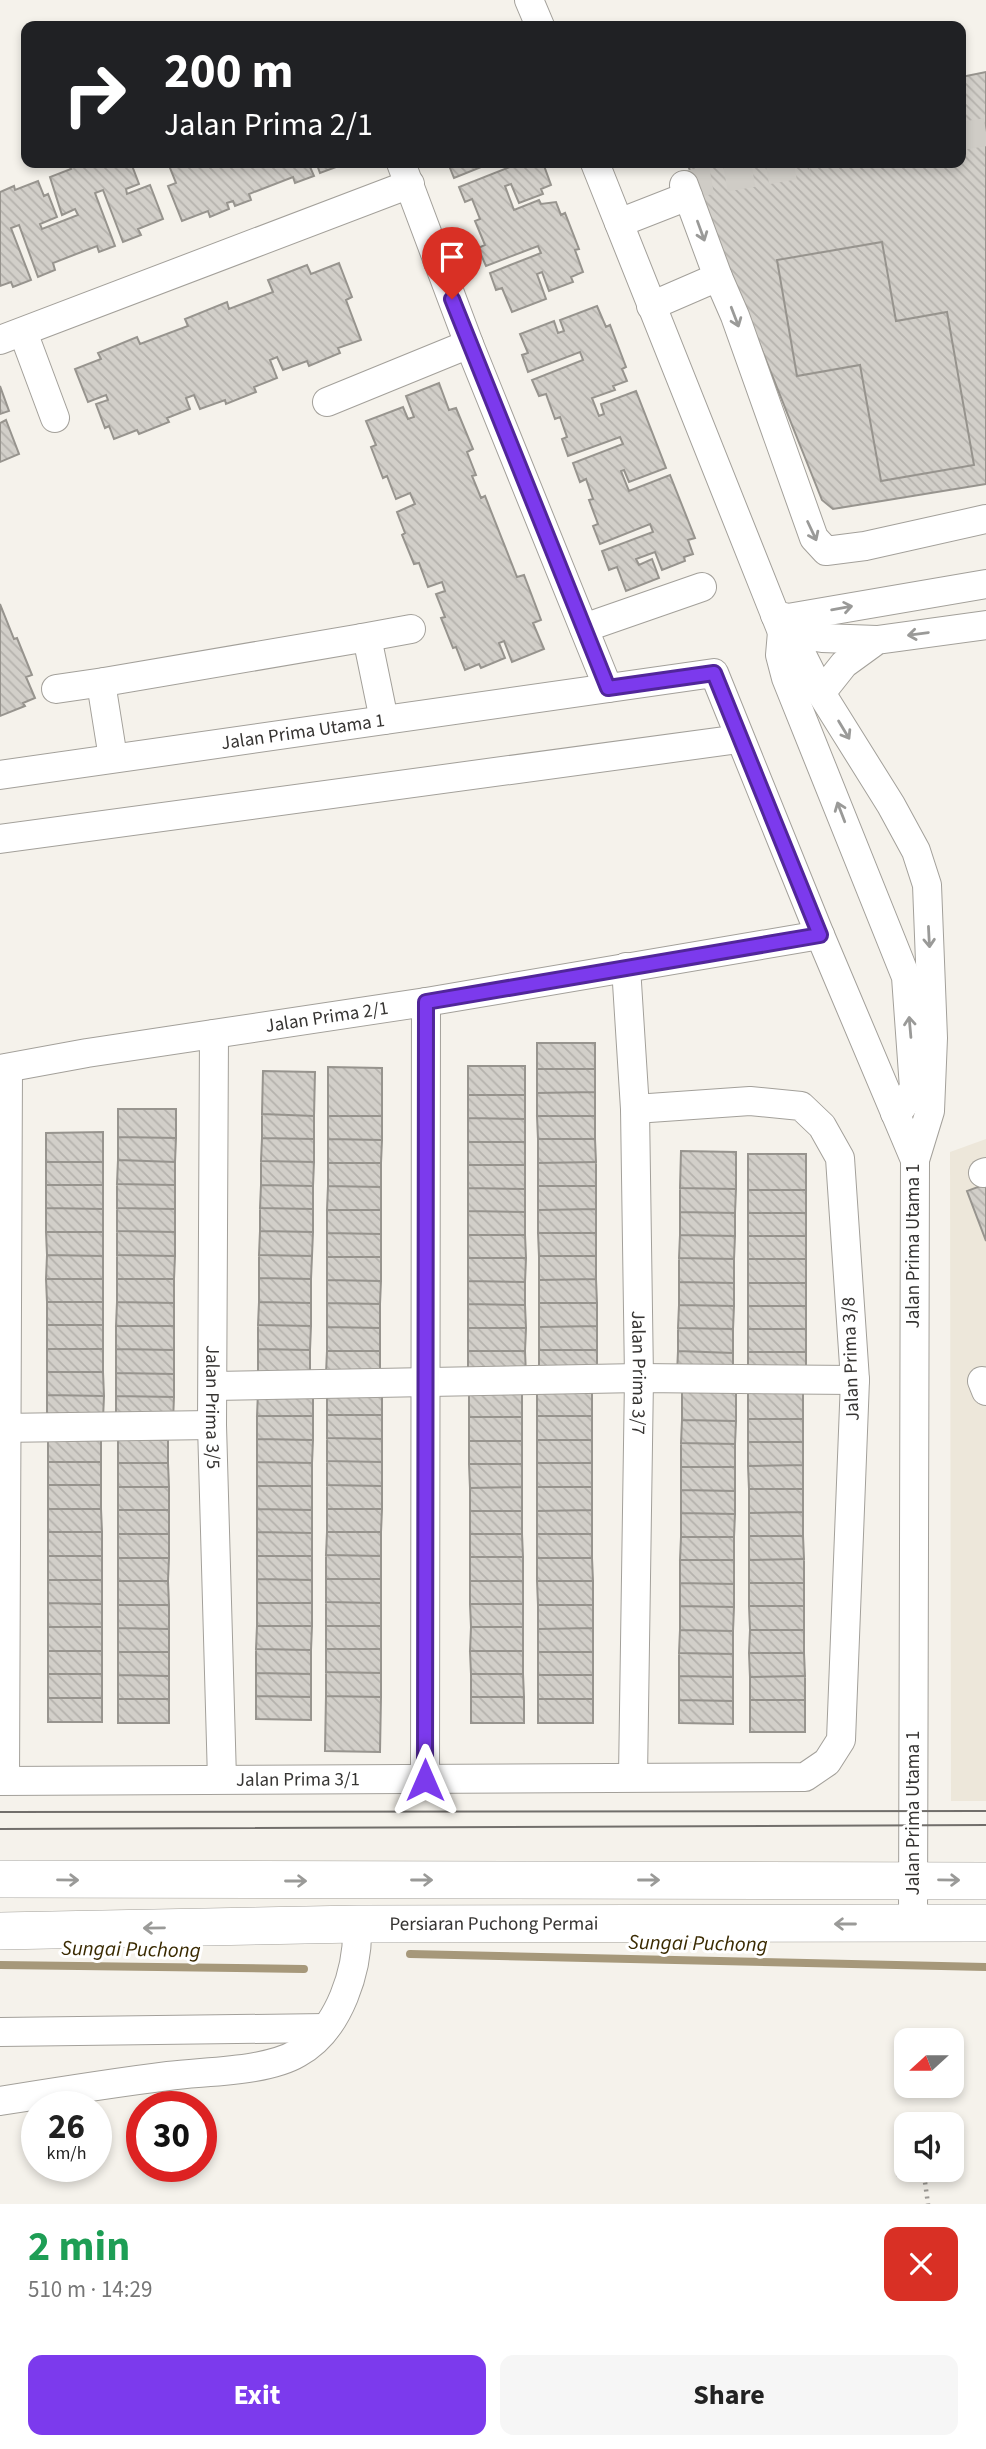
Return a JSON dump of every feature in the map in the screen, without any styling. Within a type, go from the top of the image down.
[{"type":"main road","points":[[0,1879],[986,1881]]},
{"type":"main road","points":[[354,1881],[357,1924]]},
{"type":"main road","name":"Persiaran Puchong Permai","points":[[0,1930],[357,1924],[986,1923]]},
{"type":"street","points":[[529,0],[538,21]]},
{"type":"street","points":[[597,168],[778,624],[800,653],[821,693],[916,850],[927,885],[933,1038],[930,1111],[915,1160]]},
{"type":"street","points":[[55,418],[11,336],[405,174],[469,344],[608,688]]},
{"type":"street","points":[[619,223],[686,190],[735,316],[814,538],[826,551],[865,546],[986,519]]},
{"type":"street","points":[[651,306],[718,276]]},
{"type":"street","points":[[327,402],[469,344]]},
{"type":"street","points":[[778,624],[788,618],[986,584]]},
{"type":"street","points":[[584,628],[702,587]]},
{"type":"street","points":[[778,624],[822,638],[877,640],[986,625]]},
{"type":"street","points":[[778,624],[779,655],[786,678],[906,977],[914,1088],[895,1113]]},
{"type":"street","points":[[56,689],[411,629]]},
{"type":"street","points":[[362,638],[369,647],[384,720]]},
{"type":"street","points":[[821,693],[844,664],[877,640]]},
{"type":"street","name":"Jalan Prima Utama 1","points":[[0,775],[714,673],[915,1160],[913,1924]]},
{"type":"street","points":[[104,682],[102,689],[113,758]]},
{"type":"street","points":[[0,839],[740,739]]},
{"type":"street","name":"Jalan Prima 2/1","points":[[4,1068],[426,1002],[820,935]]},
{"type":"street","name":"Jalan Prima 3/7","points":[[626,967],[635,1109],[639,1378],[633,1777]]},
{"type":"street","points":[[425,1780],[426,1002]]},
{"type":"street","name":"Jalan Prima 3/5","points":[[214,1034],[212,1425],[222,1779]]},
{"type":"street","points":[[3,1781],[4,1068]]},
{"type":"street","name":"Jalan Prima 3/8","points":[[635,1109],[750,1101],[801,1106],[822,1126],[840,1157],[855,1380],[841,1740],[827,1762],[805,1777]]},
{"type":"street","points":[[213,1386],[639,1378],[855,1380]]},
{"type":"street","points":[[4,1428],[212,1425]]},
{"type":"street","name":"Jalan Prima 3/1","points":[[3,1781],[805,1777]]},
{"type":"street","points":[[0,2101],[93,2086],[276,2063],[300,2053],[327,2028],[344,1996],[353,1972],[358,1944],[357,1924]]},
{"type":"street","points":[[0,2032],[327,2028]]},
{"type":"path","points":[[925,2182],[928,2204]]},
{"type":"shaded area","points":[[986,1139],[986,1801],[951,1801],[950,1152]]},
{"type":"building","points":[[986,72],[986,484],[833,509],[822,500],[689,168],[966,168],[966,76]]},
{"type":"building","points":[[133,168],[139,184],[126,189],[127,194],[150,185],[163,219],[138,229],[141,235],[123,242],[103,190],[95,193],[115,246],[99,252],[97,246],[53,263],[55,270],[38,277],[19,225],[11,228],[31,280],[13,287],[11,282],[0,286],[0,192],[14,186],[15,190],[38,181],[44,196],[48,194],[57,217],[40,224],[42,229],[78,215],[75,209],[62,215],[50,177],[71,169]]},
{"type":"building","points":[[170,168],[310,168],[314,176],[295,183],[293,177],[249,194],[251,200],[235,206],[233,201],[227,203],[229,209],[210,217],[208,211],[182,221],[168,186],[176,183]]},
{"type":"building","points":[[318,168],[334,168],[320,173]]},
{"type":"building","points":[[450,168],[479,168],[454,178]]},
{"type":"building","points":[[507,168],[545,168],[551,185],[541,189],[543,194],[519,203],[511,184],[505,186],[514,210],[539,200],[541,204],[556,202],[561,215],[565,213],[579,249],[575,250],[583,272],[571,277],[573,282],[549,291],[542,272],[537,274],[546,299],[512,312],[502,288],[496,290],[490,273],[541,253],[538,246],[486,266],[478,248],[485,245],[475,221],[480,219],[472,199],[465,202],[459,187]]},
{"type":"building","points":[[882,242],[896,321],[947,312],[974,465],[881,481],[860,365],[797,376],[777,260]]},
{"type":"building","points":[[339,263],[352,297],[346,300],[361,340],[338,348],[340,353],[309,366],[307,361],[283,370],[277,357],[270,360],[277,378],[254,387],[256,392],[226,404],[225,400],[200,409],[194,395],[186,398],[190,409],[167,418],[169,422],[139,434],[137,430],[114,439],[109,426],[105,428],[96,404],[108,400],[106,395],[88,402],[75,369],[101,359],[98,353],[137,337],[140,344],[188,326],[185,319],[227,302],[229,309],[273,292],[268,280],[307,265],[311,274]]},
{"type":"building","points":[[597,306],[606,327],[610,325],[626,367],[622,369],[627,381],[613,386],[615,390],[592,398],[599,416],[604,414],[601,404],[636,391],[666,468],[629,482],[624,470],[621,471],[629,491],[670,475],[695,538],[688,540],[693,554],[684,557],[685,561],[662,570],[655,552],[636,559],[639,565],[652,559],[659,578],[626,591],[617,567],[609,570],[602,551],[653,532],[650,524],[600,544],[593,526],[598,524],[589,500],[593,499],[586,479],[580,482],[573,463],[623,444],[620,437],[568,456],[562,439],[567,437],[560,417],[555,419],[546,394],[539,396],[532,380],[583,360],[580,352],[528,372],[522,355],[528,353],[520,334],[554,321],[558,333],[564,331],[560,320]]},
{"type":"building","points":[[439,383],[449,410],[456,408],[473,449],[467,452],[476,475],[472,476],[481,498],[485,496],[517,577],[524,575],[541,620],[533,623],[544,649],[512,662],[504,641],[499,643],[505,658],[481,668],[479,664],[465,670],[441,618],[445,617],[436,594],[445,591],[442,582],[428,587],[419,563],[414,564],[402,535],[405,533],[397,512],[415,504],[410,493],[396,499],[387,476],[383,478],[371,447],[376,445],[366,421],[403,407],[408,419],[414,417],[406,396]]},
{"type":"building","points":[[0,386],[9,411],[0,414]]},
{"type":"building","points":[[6,420],[19,454],[0,462],[0,423]]},
{"type":"building","points":[[0,604],[32,675],[26,677],[35,698],[23,703],[25,706],[0,716]]},
{"type":"building","points":[[537,1043],[595,1043],[595,1069],[537,1069]]},
{"type":"building","points":[[468,1066],[525,1066],[525,1095],[468,1095]]},
{"type":"building","points":[[328,1067],[382,1068],[382,1116],[328,1116]]},
{"type":"building","points":[[537,1069],[595,1069],[595,1092],[537,1093]]},
{"type":"building","points":[[263,1071],[315,1072],[314,1116],[262,1114]]},
{"type":"building","points":[[595,1092],[595,1116],[537,1116],[537,1093]]},
{"type":"building","points":[[468,1095],[525,1095],[525,1119],[468,1118]]},
{"type":"building","points":[[118,1109],[176,1109],[176,1138],[118,1137]]},
{"type":"building","points":[[262,1114],[314,1116],[314,1139],[262,1138]]},
{"type":"building","points":[[328,1116],[382,1116],[382,1140],[328,1139]]},
{"type":"building","points":[[537,1116],[595,1116],[595,1139],[538,1139]]},
{"type":"building","points":[[468,1118],[525,1119],[525,1142],[468,1142]]},
{"type":"building","points":[[103,1132],[103,1162],[46,1162],[46,1133]]},
{"type":"building","points":[[118,1137],[176,1138],[175,1162],[118,1160]]},
{"type":"building","points":[[262,1138],[314,1139],[314,1162],[261,1161]]},
{"type":"building","points":[[328,1139],[382,1140],[381,1163],[328,1163]]},
{"type":"building","points":[[538,1139],[595,1139],[596,1162],[538,1163]]},
{"type":"building","points":[[468,1142],[525,1142],[525,1165],[468,1165]]},
{"type":"building","points":[[681,1151],[736,1152],[736,1189],[680,1188]]},
{"type":"building","points":[[748,1154],[806,1154],[806,1190],[748,1190]]},
{"type":"building","points":[[118,1160],[175,1162],[175,1185],[117,1184]]},
{"type":"building","points":[[261,1161],[314,1162],[313,1186],[261,1185]]},
{"type":"building","points":[[46,1162],[103,1162],[103,1185],[46,1185]]},
{"type":"building","points":[[596,1162],[596,1186],[538,1186],[538,1163]]},
{"type":"building","points":[[328,1163],[381,1163],[381,1187],[328,1186]]},
{"type":"building","points":[[468,1165],[525,1165],[525,1189],[468,1188]]},
{"type":"building","points":[[117,1184],[175,1185],[175,1209],[117,1208]]},
{"type":"building","points":[[986,1184],[986,1241],[967,1191]]},
{"type":"building","points":[[46,1185],[103,1185],[103,1209],[46,1208]]},
{"type":"building","points":[[261,1185],[313,1186],[313,1209],[260,1208]]},
{"type":"building","points":[[328,1186],[381,1187],[381,1210],[327,1210]]},
{"type":"building","points":[[538,1186],[596,1186],[596,1209],[538,1210]]},
{"type":"building","points":[[468,1188],[525,1189],[525,1212],[468,1211]]},
{"type":"building","points":[[680,1188],[736,1189],[735,1213],[680,1212]]},
{"type":"building","points":[[748,1190],[806,1190],[806,1213],[748,1213]]},
{"type":"building","points":[[46,1208],[103,1209],[103,1232],[46,1232]]},
{"type":"building","points":[[117,1208],[175,1209],[175,1232],[117,1231]]},
{"type":"building","points":[[260,1208],[313,1209],[313,1232],[260,1231]]},
{"type":"building","points":[[596,1209],[596,1233],[538,1233],[538,1210]]},
{"type":"building","points":[[327,1210],[381,1210],[381,1234],[327,1233]]},
{"type":"building","points":[[468,1211],[525,1212],[525,1235],[468,1235]]},
{"type":"building","points":[[680,1212],[735,1213],[735,1236],[680,1235]]},
{"type":"building","points":[[748,1213],[806,1213],[806,1236],[748,1236]]},
{"type":"building","points":[[117,1231],[175,1232],[175,1256],[117,1255]]},
{"type":"building","points":[[260,1231],[313,1232],[312,1256],[259,1255]]},
{"type":"building","points":[[46,1232],[103,1232],[103,1256],[47,1255]]},
{"type":"building","points":[[327,1233],[381,1234],[381,1257],[327,1257]]},
{"type":"building","points":[[538,1233],[596,1233],[596,1256],[539,1256]]},
{"type":"building","points":[[468,1235],[525,1235],[526,1258],[468,1258]]},
{"type":"building","points":[[680,1235],[735,1236],[734,1259],[679,1258]]},
{"type":"building","points":[[748,1236],[806,1236],[806,1259],[748,1259]]},
{"type":"building","points":[[47,1255],[103,1256],[103,1279],[46,1279]]},
{"type":"building","points":[[117,1255],[175,1256],[174,1279],[117,1279]]},
{"type":"building","points":[[259,1255],[312,1256],[311,1279],[259,1278]]},
{"type":"building","points":[[539,1256],[596,1256],[596,1279],[539,1280]]},
{"type":"building","points":[[327,1257],[381,1257],[381,1281],[327,1280]]},
{"type":"building","points":[[468,1258],[526,1258],[525,1282],[468,1281]]},
{"type":"building","points":[[679,1258],[734,1259],[734,1283],[679,1282]]},
{"type":"building","points":[[748,1259],[806,1259],[806,1283],[748,1283]]},
{"type":"building","points":[[259,1278],[311,1279],[311,1303],[259,1302]]},
{"type":"building","points":[[46,1279],[103,1279],[103,1302],[47,1302]]},
{"type":"building","points":[[117,1279],[174,1279],[174,1303],[117,1302]]},
{"type":"building","points":[[596,1279],[597,1303],[539,1303],[539,1280]]},
{"type":"building","points":[[327,1280],[381,1281],[380,1304],[327,1303]]},
{"type":"building","points":[[468,1281],[525,1282],[525,1305],[468,1304]]},
{"type":"building","points":[[679,1282],[734,1283],[734,1306],[679,1305]]},
{"type":"building","points":[[748,1283],[806,1283],[806,1306],[748,1306]]},
{"type":"building","points":[[47,1302],[103,1302],[103,1325],[47,1325]]},
{"type":"building","points":[[117,1302],[174,1303],[174,1326],[116,1326]]},
{"type":"building","points":[[259,1302],[311,1303],[311,1326],[258,1325]]},
{"type":"building","points":[[327,1303],[380,1304],[380,1328],[327,1327]]},
{"type":"building","points":[[539,1303],[597,1303],[597,1326],[539,1327]]},
{"type":"building","points":[[468,1304],[525,1305],[526,1328],[468,1328]]},
{"type":"building","points":[[679,1305],[734,1306],[733,1329],[678,1328]]},
{"type":"building","points":[[748,1306],[806,1306],[806,1329],[748,1329]]},
{"type":"building","points":[[47,1325],[103,1325],[103,1349],[47,1349]]},
{"type":"building","points":[[258,1325],[311,1326],[310,1350],[258,1349]]},
{"type":"building","points":[[116,1326],[174,1326],[174,1350],[116,1349]]},
{"type":"building","points":[[597,1326],[597,1350],[539,1350],[539,1327]]},
{"type":"building","points":[[327,1327],[380,1328],[380,1351],[327,1351]]},
{"type":"building","points":[[468,1328],[526,1328],[525,1351],[468,1351]]},
{"type":"building","points":[[678,1328],[733,1329],[733,1353],[678,1351]]},
{"type":"building","points":[[748,1329],[806,1329],[806,1352],[748,1352]]},
{"type":"building","points":[[47,1349],[103,1349],[103,1372],[47,1372]]},
{"type":"building","points":[[116,1349],[174,1350],[174,1374],[116,1373]]},
{"type":"building","points":[[258,1349],[310,1350],[310,1373],[258,1372]]},
{"type":"building","points":[[539,1350],[597,1350],[597,1373],[539,1373]]},
{"type":"building","points":[[327,1351],[380,1351],[380,1374],[326,1374]]},
{"type":"building","points":[[468,1351],[525,1351],[526,1375],[468,1374]]},
{"type":"building","points":[[678,1351],[733,1353],[733,1376],[677,1374]]},
{"type":"building","points":[[748,1352],[806,1352],[806,1376],[748,1376]]},
{"type":"building","points":[[47,1372],[103,1372],[104,1396],[47,1395]]},
{"type":"building","points":[[116,1373],[174,1374],[174,1397],[116,1396]]},
{"type":"building","points":[[327,1391],[382,1392],[382,1415],[327,1415]]},
{"type":"building","points":[[682,1391],[736,1392],[736,1421],[682,1420]]},
{"type":"building","points":[[258,1392],[313,1392],[313,1416],[257,1416]]},
{"type":"building","points":[[537,1392],[592,1393],[592,1416],[537,1416]]},
{"type":"building","points":[[748,1392],[803,1392],[803,1419],[748,1419]]},
{"type":"building","points":[[469,1394],[522,1394],[522,1417],[469,1417]]},
{"type":"building","points":[[47,1395],[104,1396],[103,1419],[47,1419]]},
{"type":"building","points":[[116,1396],[174,1397],[173,1421],[116,1420]]},
{"type":"building","points":[[327,1415],[382,1415],[382,1439],[327,1438]]},
{"type":"building","points":[[257,1416],[313,1416],[313,1440],[257,1439]]},
{"type":"building","points":[[537,1416],[592,1416],[592,1440],[537,1440]]},
{"type":"building","points":[[469,1417],[522,1417],[522,1441],[469,1441]]},
{"type":"building","points":[[748,1419],[803,1419],[803,1442],[748,1442]]},
{"type":"building","points":[[682,1420],[736,1421],[735,1444],[681,1443]]},
{"type":"building","points":[[48,1438],[101,1438],[101,1462],[48,1462]]},
{"type":"building","points":[[327,1438],[382,1439],[382,1462],[327,1461]]},
{"type":"building","points":[[118,1439],[168,1440],[168,1463],[118,1463]]},
{"type":"building","points":[[257,1439],[313,1440],[312,1463],[257,1462]]},
{"type":"building","points":[[537,1440],[592,1440],[592,1463],[537,1463]]},
{"type":"building","points":[[469,1441],[522,1441],[522,1464],[469,1464]]},
{"type":"building","points":[[748,1442],[803,1442],[803,1465],[748,1466]]},
{"type":"building","points":[[681,1443],[735,1444],[735,1467],[681,1467]]},
{"type":"building","points":[[327,1461],[382,1462],[382,1486],[327,1485]]},
{"type":"building","points":[[48,1462],[101,1462],[101,1485],[48,1485]]},
{"type":"building","points":[[257,1462],[312,1463],[312,1486],[257,1486]]},
{"type":"building","points":[[118,1463],[168,1463],[169,1487],[118,1487]]},
{"type":"building","points":[[537,1463],[592,1463],[592,1487],[537,1487]]},
{"type":"building","points":[[469,1464],[522,1464],[522,1487],[470,1488]]},
{"type":"building","points":[[803,1465],[803,1489],[749,1489],[748,1466]]},
{"type":"building","points":[[681,1467],[735,1467],[735,1491],[681,1490]]},
{"type":"building","points":[[48,1485],[101,1485],[101,1509],[48,1509]]},
{"type":"building","points":[[327,1485],[382,1486],[382,1509],[327,1509]]},
{"type":"building","points":[[257,1486],[312,1486],[312,1510],[257,1509]]},
{"type":"building","points":[[118,1487],[169,1487],[169,1510],[118,1510]]},
{"type":"building","points":[[522,1487],[522,1511],[470,1511],[470,1488]]},
{"type":"building","points":[[537,1487],[592,1487],[592,1510],[537,1511]]},
{"type":"building","points":[[749,1489],[803,1489],[803,1512],[749,1513]]},
{"type":"building","points":[[681,1490],[735,1491],[735,1514],[681,1513]]},
{"type":"building","points":[[48,1509],[101,1509],[102,1532],[48,1532]]},
{"type":"building","points":[[257,1509],[312,1510],[312,1533],[257,1532]]},
{"type":"building","points":[[327,1509],[382,1509],[381,1532],[327,1532]]},
{"type":"building","points":[[118,1510],[169,1510],[169,1534],[118,1534]]},
{"type":"building","points":[[592,1510],[592,1534],[537,1534],[537,1511]]},
{"type":"building","points":[[470,1511],[522,1511],[522,1534],[470,1534]]},
{"type":"building","points":[[803,1512],[803,1536],[749,1536],[749,1513]]},
{"type":"building","points":[[681,1513],[735,1514],[734,1537],[681,1537]]},
{"type":"building","points":[[48,1532],[102,1532],[102,1556],[48,1556]]},
{"type":"building","points":[[257,1532],[312,1533],[312,1556],[257,1556]]},
{"type":"building","points":[[327,1532],[381,1532],[381,1556],[326,1555]]},
{"type":"building","points":[[118,1534],[169,1534],[169,1558],[118,1558]]},
{"type":"building","points":[[470,1534],[522,1534],[523,1557],[470,1557]]},
{"type":"building","points":[[537,1534],[592,1534],[592,1558],[537,1558]]},
{"type":"building","points":[[749,1536],[803,1536],[804,1559],[749,1560]]},
{"type":"building","points":[[681,1537],[734,1537],[734,1560],[680,1560]]},
{"type":"building","points":[[326,1555],[381,1556],[381,1579],[326,1579]]},
{"type":"building","points":[[48,1556],[102,1556],[102,1580],[48,1580]]},
{"type":"building","points":[[257,1556],[312,1556],[312,1580],[257,1579]]},
{"type":"building","points":[[470,1557],[523,1557],[523,1581],[470,1581]]},
{"type":"building","points":[[118,1558],[169,1558],[168,1581],[118,1581]]},
{"type":"building","points":[[537,1558],[592,1558],[593,1581],[537,1581]]},
{"type":"building","points":[[804,1559],[804,1583],[749,1583],[749,1560]]},
{"type":"building","points":[[680,1560],[734,1560],[734,1584],[680,1583]]},
{"type":"building","points":[[257,1579],[312,1580],[312,1603],[257,1603]]},
{"type":"building","points":[[326,1579],[381,1579],[381,1603],[326,1602]]},
{"type":"building","points":[[48,1580],[102,1580],[102,1604],[48,1603]]},
{"type":"building","points":[[118,1581],[168,1581],[169,1605],[118,1605]]},
{"type":"building","points":[[470,1581],[523,1581],[523,1604],[470,1604]]},
{"type":"building","points":[[537,1581],[593,1581],[593,1605],[538,1605]]},
{"type":"building","points":[[680,1583],[734,1584],[734,1607],[680,1606]]},
{"type":"building","points":[[749,1583],[804,1583],[804,1606],[749,1606]]},
{"type":"building","points":[[326,1602],[381,1603],[381,1626],[326,1626]]},
{"type":"building","points":[[48,1603],[102,1604],[102,1627],[48,1627]]},
{"type":"building","points":[[257,1603],[312,1603],[312,1626],[257,1626]]},
{"type":"building","points":[[470,1604],[523,1604],[523,1627],[471,1627]]},
{"type":"building","points":[[118,1605],[169,1605],[169,1629],[118,1628]]},
{"type":"building","points":[[538,1605],[593,1605],[593,1628],[538,1629]]},
{"type":"building","points":[[680,1606],[734,1607],[733,1631],[680,1630]]},
{"type":"building","points":[[749,1606],[804,1606],[804,1630],[750,1630]]},
{"type":"building","points":[[257,1626],[312,1626],[311,1650],[256,1649]]},
{"type":"building","points":[[326,1626],[381,1626],[381,1649],[326,1649]]},
{"type":"building","points":[[48,1627],[102,1627],[102,1651],[48,1651]]},
{"type":"building","points":[[471,1627],[523,1627],[523,1651],[470,1651]]},
{"type":"building","points":[[118,1628],[169,1629],[169,1652],[118,1652]]},
{"type":"building","points":[[593,1628],[593,1652],[538,1652],[538,1629]]},
{"type":"building","points":[[680,1630],[733,1631],[733,1654],[679,1653]]},
{"type":"building","points":[[750,1630],[804,1630],[804,1653],[749,1653]]},
{"type":"building","points":[[256,1649],[311,1650],[311,1674],[256,1673]]},
{"type":"building","points":[[326,1649],[381,1649],[381,1673],[326,1672]]},
{"type":"building","points":[[48,1651],[102,1651],[102,1674],[48,1674]]},
{"type":"building","points":[[470,1651],[523,1651],[523,1674],[471,1674]]},
{"type":"building","points":[[118,1652],[169,1652],[169,1676],[118,1675]]},
{"type":"building","points":[[538,1652],[593,1652],[593,1675],[538,1675]]},
{"type":"building","points":[[679,1653],[733,1654],[733,1677],[679,1676]]},
{"type":"building","points":[[749,1653],[804,1653],[805,1676],[750,1677]]},
{"type":"building","points":[[326,1672],[381,1673],[381,1697],[326,1696]]},
{"type":"building","points":[[256,1673],[311,1674],[311,1697],[256,1696]]},
{"type":"building","points":[[48,1674],[102,1674],[102,1698],[48,1698]]},
{"type":"building","points":[[471,1674],[523,1674],[524,1697],[471,1697]]},
{"type":"building","points":[[118,1675],[169,1676],[169,1699],[118,1699]]},
{"type":"building","points":[[538,1675],[593,1675],[593,1699],[538,1699]]},
{"type":"building","points":[[679,1676],[733,1677],[733,1701],[679,1700]]},
{"type":"building","points":[[805,1676],[805,1700],[750,1700],[750,1677]]},
{"type":"building","points":[[256,1696],[311,1697],[311,1720],[256,1719]]},
{"type":"building","points":[[326,1696],[381,1697],[380,1752],[325,1751]]},
{"type":"building","points":[[471,1697],[524,1697],[524,1723],[471,1723]]},
{"type":"building","points":[[48,1698],[102,1698],[102,1722],[48,1722]]},
{"type":"building","points":[[118,1699],[169,1699],[169,1723],[118,1723]]},
{"type":"building","points":[[538,1699],[593,1699],[593,1723],[538,1723]]},
{"type":"building","points":[[679,1700],[733,1701],[733,1724],[679,1723]]},
{"type":"building","points":[[750,1700],[805,1700],[805,1732],[750,1732]]},
{"type":"waterway","name":"Sungai Puchong","points":[[410,1954],[986,1967]]},
{"type":"waterway","name":"Sungai Puchong","points":[[0,1965],[304,1969]]},
{"type":"tunnel","points":[[966,135],[986,132]]},
{"type":"tunnel","points":[[684,185],[781,168]]},
{"type":"tram line","points":[[0,1812],[986,1811]]},
{"type":"tram line","points":[[0,1829],[986,1825]]},
{"type":"route","points":[[425,1780],[426,1002],[820,935],[714,673],[608,688],[452,299]]}]
